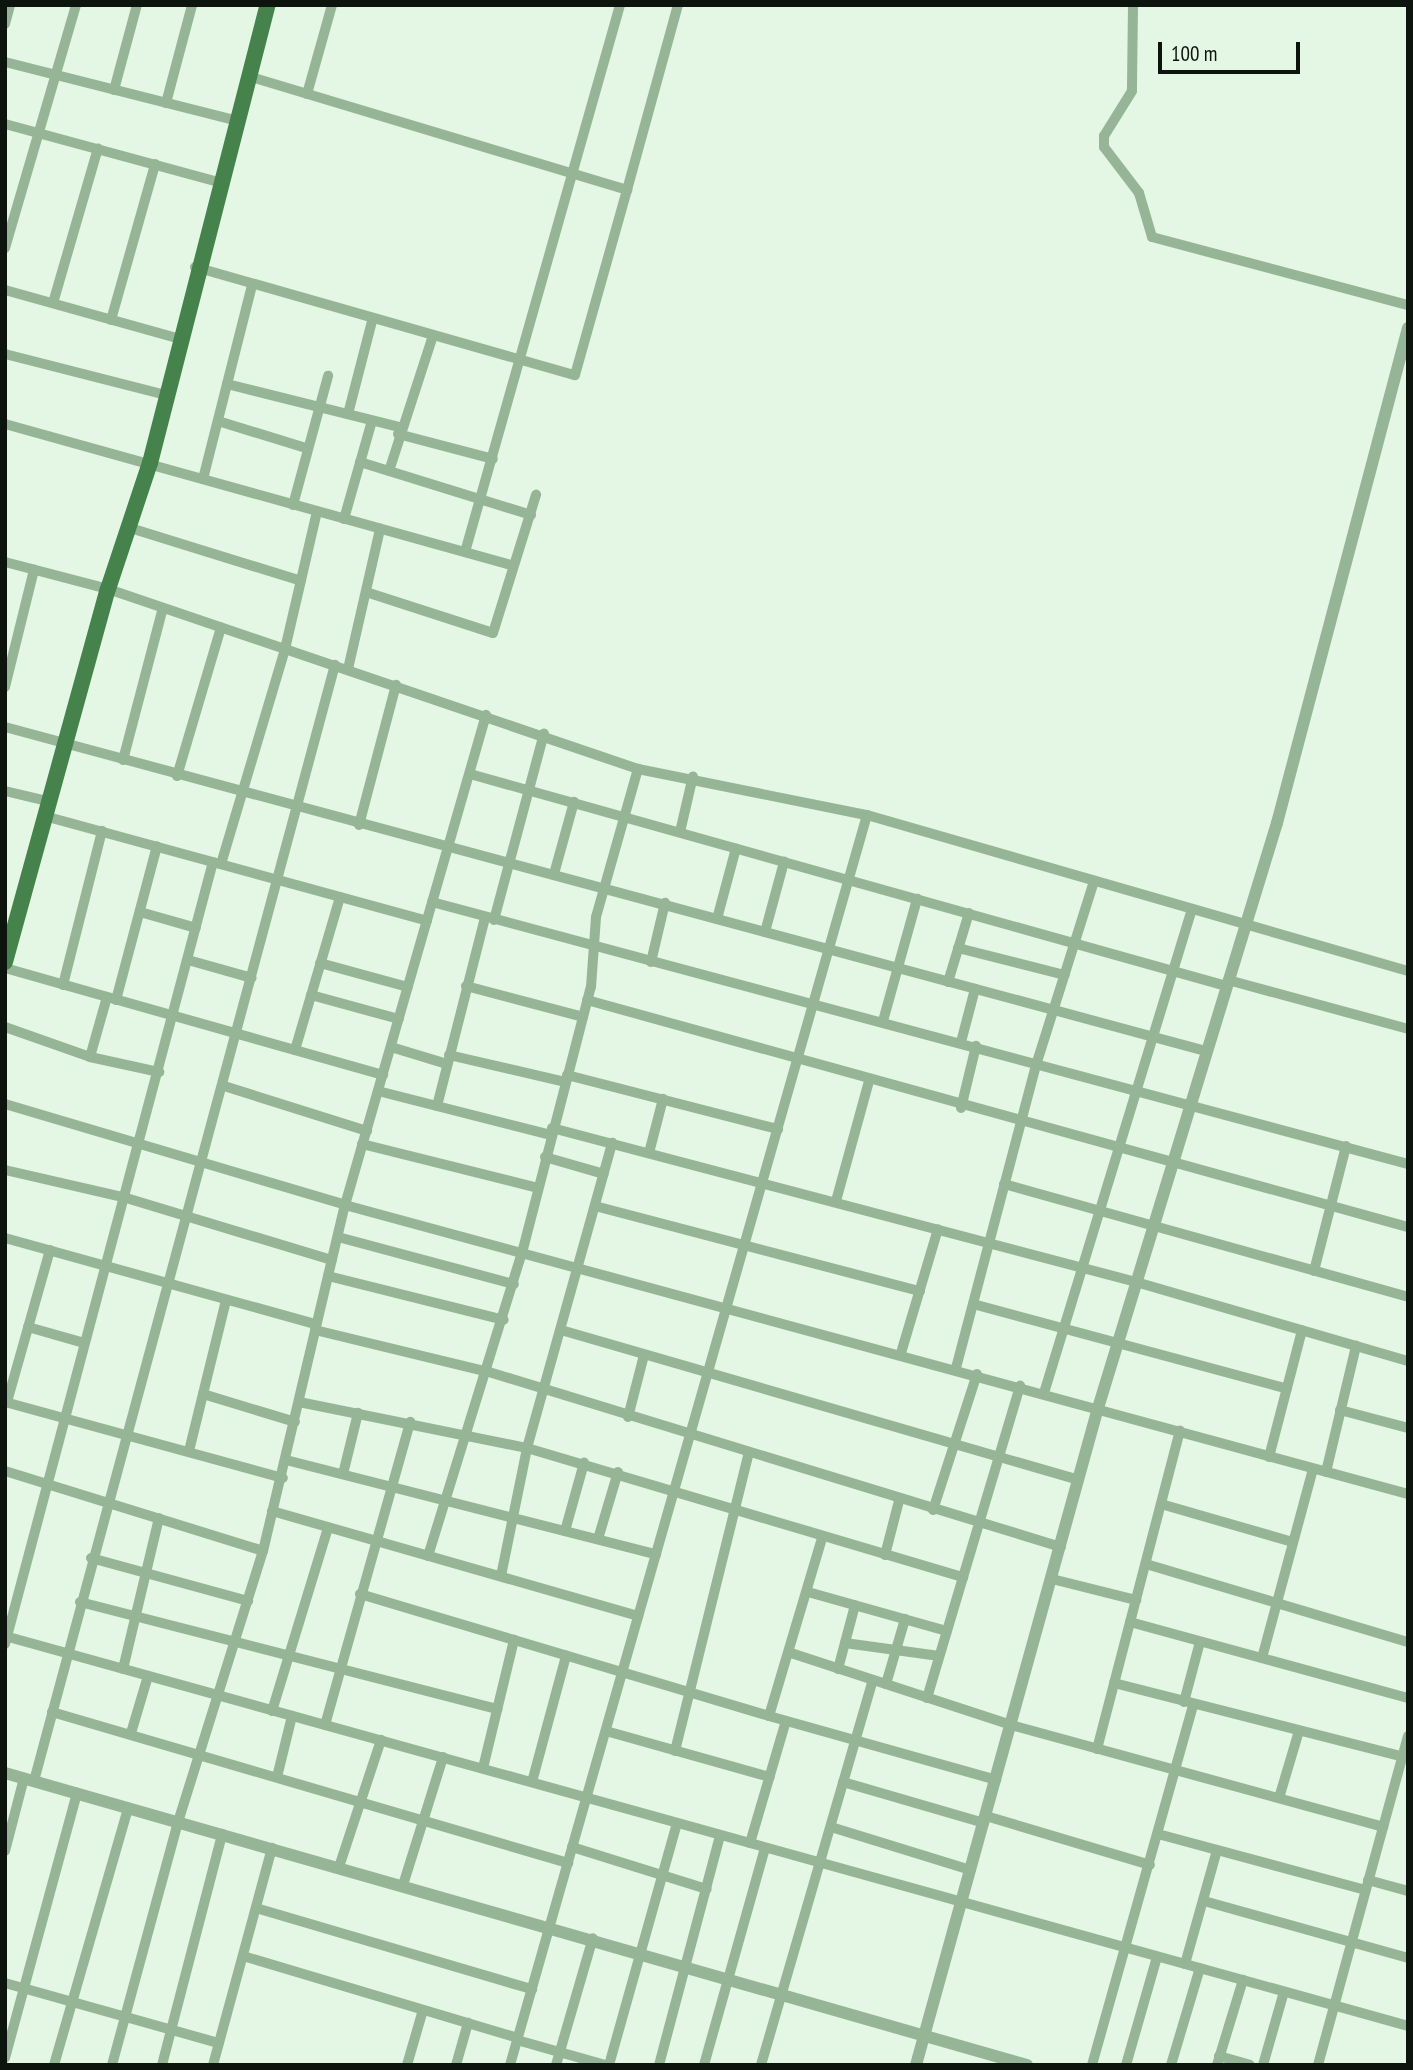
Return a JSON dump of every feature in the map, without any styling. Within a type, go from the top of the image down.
[{"type":"main road","points":[[5,962],[50,810],[108,589],[150,463],[181,338],[195,267],[239,121],[268,5]]},
{"type":"street","points":[[5,24],[10,5]]},
{"type":"street","points":[[5,248],[76,5]]},
{"type":"street","points":[[114,90],[138,5]]},
{"type":"street","points":[[166,103],[192,5]]},
{"type":"street","points":[[307,94],[332,5]]},
{"type":"street","points":[[465,552],[620,5]]},
{"type":"street","points":[[195,267],[520,364],[567,376],[580,370],[678,5]]},
{"type":"street","points":[[1133,5],[1132,91],[1104,136],[1104,147],[1139,193],[1152,237],[1408,305]]},
{"type":"street","points":[[5,62],[239,121]]},
{"type":"street","points":[[251,77],[627,190]]},
{"type":"street","points":[[5,124],[219,182]]},
{"type":"street","points":[[53,303],[98,148]]},
{"type":"street","points":[[111,320],[155,164]]},
{"type":"street","points":[[203,479],[252,286]]},
{"type":"street","points":[[5,290],[181,338]]},
{"type":"street","points":[[348,414],[372,321]]},
{"type":"street","points":[[916,2065],[1098,1408],[1245,924],[1408,328]]},
{"type":"street","points":[[388,471],[399,431],[432,339]]},
{"type":"street","points":[[5,354],[166,395]]},
{"type":"street","points":[[293,505],[306,448],[328,376]]},
{"type":"street","points":[[227,384],[348,414],[493,459]]},
{"type":"street","points":[[218,421],[306,448]]},
{"type":"street","points":[[344,519],[372,421]]},
{"type":"street","points":[[5,424],[511,565]]},
{"type":"street","points":[[360,462],[531,515]]},
{"type":"street","points":[[366,592],[493,633],[511,565],[536,495]]},
{"type":"street","points":[[317,512],[285,649],[242,792],[196,928],[6,1639],[483,1768],[1408,2026]]},
{"type":"street","points":[[127,527],[301,581]]},
{"type":"street","points":[[348,669],[380,528]]},
{"type":"street","points":[[5,562],[108,589],[544,734],[638,769],[693,776],[867,815],[1408,971]]},
{"type":"street","points":[[5,687],[34,570]]},
{"type":"street","points":[[123,760],[163,608]]},
{"type":"street","points":[[177,776],[221,627]]},
{"type":"street","points":[[5,1851],[52,1712],[105,1502],[224,1086],[335,665]]},
{"type":"street","points":[[359,825],[396,685]]},
{"type":"street","points":[[112,2065],[178,1822],[263,1551],[283,1478],[315,1327],[345,1205],[486,715]]},
{"type":"street","points":[[5,727],[449,850],[604,886],[829,951],[1206,1051]]},
{"type":"street","points":[[437,1106],[466,986],[510,864],[544,734]]},
{"type":"street","points":[[428,1556],[443,1499],[489,1372],[522,1254],[551,1132],[587,1000],[604,886],[638,769]]},
{"type":"street","points":[[470,774],[1173,970],[1408,1029]]},
{"type":"street","points":[[680,832],[693,776]]},
{"type":"street","points":[[5,791],[102,831],[427,921]]},
{"type":"street","points":[[554,874],[574,802]]},
{"type":"street","points":[[510,2065],[867,815]]},
{"type":"street","points":[[63,985],[102,831]]},
{"type":"street","points":[[90,1057],[140,912],[157,846]]},
{"type":"street","points":[[717,919],[736,848]]},
{"type":"street","points":[[765,932],[784,862]]},
{"type":"street","points":[[956,1368],[1037,1062],[1094,881]]},
{"type":"street","points":[[295,1050],[340,897]]},
{"type":"street","points":[[883,1021],[916,899]]},
{"type":"street","points":[[432,902],[651,962],[1191,1101],[1408,1164]]},
{"type":"street","points":[[651,962],[665,904]]},
{"type":"street","points":[[1044,1393],[1192,909]]},
{"type":"street","points":[[140,912],[196,928]]},
{"type":"street","points":[[948,982],[969,914]]},
{"type":"street","points":[[958,948],[1065,975]]},
{"type":"street","points":[[188,960],[252,978]]},
{"type":"street","points":[[320,963],[408,987]]},
{"type":"street","points":[[5,968],[383,1075]]},
{"type":"street","points":[[466,986],[583,1017]]},
{"type":"street","points":[[961,1042],[975,989]]},
{"type":"street","points":[[311,995],[399,1019]]},
{"type":"street","points":[[587,1000],[961,1108],[1172,1161],[1408,1227]]},
{"type":"street","points":[[5,1027],[90,1057],[159,1072]]},
{"type":"street","points":[[961,1108],[975,1046]]},
{"type":"street","points":[[391,1047],[566,1078],[663,1099],[778,1129]]},
{"type":"street","points":[[836,1201],[869,1081]]},
{"type":"street","points":[[224,1086],[366,1131]]},
{"type":"street","points":[[378,1091],[551,1132],[612,1143],[763,1181],[1136,1282],[1408,1361]]},
{"type":"street","points":[[649,1153],[663,1099]]},
{"type":"street","points":[[5,1104],[345,1205],[522,1254],[728,1305],[1408,1494]]},
{"type":"street","points":[[501,1576],[527,1448],[612,1143]]},
{"type":"street","points":[[362,1144],[538,1188]]},
{"type":"street","points":[[1314,1271],[1346,1146]]},
{"type":"street","points":[[545,1157],[604,1174]]},
{"type":"street","points":[[5,1170],[123,1197],[185,1219],[332,1260]]},
{"type":"street","points":[[1004,1184],[1408,1297]]},
{"type":"street","points":[[595,1206],[920,1291]]},
{"type":"street","points":[[901,1353],[938,1229]]},
{"type":"street","points":[[338,1237],[513,1284]]},
{"type":"street","points":[[5,1238],[106,1264],[315,1327],[489,1372],[748,1455],[1061,1547]]},
{"type":"street","points":[[50,1250],[6,1402],[65,1415],[283,1478]]},
{"type":"street","points":[[328,1276],[503,1320]]},
{"type":"street","points":[[189,1451],[226,1300]]},
{"type":"street","points":[[973,1304],[1287,1389]]},
{"type":"street","points":[[28,1327],[84,1343]]},
{"type":"street","points":[[561,1330],[1079,1480]]},
{"type":"street","points":[[1269,1457],[1302,1331]]},
{"type":"street","points":[[1326,1472],[1356,1346]]},
{"type":"street","points":[[628,1418],[644,1355]]},
{"type":"street","points":[[933,1510],[952,1443],[978,1374]]},
{"type":"street","points":[[927,1698],[1020,1386]]},
{"type":"street","points":[[203,1394],[295,1422]]},
{"type":"street","points":[[299,1402],[410,1422],[584,1463],[822,1538],[963,1577]]},
{"type":"street","points":[[1340,1410],[1408,1428]]},
{"type":"street","points":[[343,1474],[358,1413]]},
{"type":"street","points":[[324,1725],[374,1541],[410,1422]]},
{"type":"street","points":[[1097,1749],[1180,1431]]},
{"type":"street","points":[[675,1751],[748,1455]]},
{"type":"street","points":[[286,1460],[656,1554]]},
{"type":"street","points":[[565,1531],[584,1463]]},
{"type":"street","points":[[1262,1658],[1313,1469]]},
{"type":"street","points":[[5,1471],[263,1551]]},
{"type":"street","points":[[598,1539],[618,1472]]},
{"type":"street","points":[[885,1555],[899,1501]]},
{"type":"street","points":[[1161,1504],[1293,1542]]},
{"type":"street","points":[[272,1511],[638,1616]]},
{"type":"street","points":[[123,1669],[159,1518]]},
{"type":"street","points":[[272,1711],[328,1528]]},
{"type":"street","points":[[769,1716],[791,1653],[822,1538]]},
{"type":"street","points":[[91,1558],[248,1601]]},
{"type":"street","points":[[1146,1564],[1408,1642]]},
{"type":"street","points":[[1052,1580],[1136,1600]]},
{"type":"street","points":[[808,1592],[947,1631]]},
{"type":"street","points":[[360,1594],[690,1691],[854,1743],[996,1780]]},
{"type":"street","points":[[80,1602],[235,1637],[497,1709]]},
{"type":"street","points":[[838,1668],[855,1605]]},
{"type":"street","points":[[886,1684],[905,1619]]},
{"type":"street","points":[[1130,1622],[1408,1698]]},
{"type":"street","points":[[483,1768],[514,1640]]},
{"type":"street","points":[[1092,2065],[1176,1770],[1200,1642]]},
{"type":"street","points":[[845,1643],[939,1656]]},
{"type":"street","points":[[791,1653],[1011,1726],[1383,1827]]},
{"type":"street","points":[[532,1782],[566,1656]]},
{"type":"street","points":[[131,1733],[148,1676]]},
{"type":"street","points":[[761,2065],[785,1992],[873,1680]]},
{"type":"street","points":[[1114,1683],[1188,1704],[1405,1757]]},
{"type":"street","points":[[52,1712],[200,1752],[359,1805],[568,1863]]},
{"type":"street","points":[[276,1777],[292,1716]]},
{"type":"street","points":[[750,1843],[786,1721]]},
{"type":"street","points":[[606,1731],[770,1777]]},
{"type":"street","points":[[1279,1798],[1299,1731]]},
{"type":"street","points":[[1318,2065],[1383,1827],[1405,1757],[1408,1736]]},
{"type":"street","points":[[339,1867],[381,1740]]},
{"type":"street","points":[[402,1885],[443,1757]]},
{"type":"street","points":[[5,1773],[926,2031],[1027,2065]]},
{"type":"street","points":[[843,1782],[1150,1865]]},
{"type":"street","points":[[5,2058],[8,2036],[24,1989],[77,1793]]},
{"type":"street","points":[[54,2065],[128,1808]]},
{"type":"street","points":[[243,1956],[607,2065],[643,1952],[677,1822]]},
{"type":"street","points":[[831,1827],[971,1870]]},
{"type":"street","points":[[162,2065],[222,1834]]},
{"type":"street","points":[[1158,1834],[1367,1885],[1408,1891]]},
{"type":"street","points":[[659,2065],[688,1965],[720,1835]]},
{"type":"street","points":[[572,1847],[707,1889]]},
{"type":"street","points":[[704,2065],[731,1977],[765,1847]]},
{"type":"street","points":[[214,2065],[272,1848]]},
{"type":"street","points":[[1185,1964],[1216,1850]]},
{"type":"street","points":[[1204,1901],[1408,1958]]},
{"type":"street","points":[[256,1908],[532,1989]]},
{"type":"street","points":[[555,2065],[593,1938]]},
{"type":"street","points":[[1126,2065],[1157,1956]]},
{"type":"street","points":[[1171,2065],[1200,1968]]},
{"type":"street","points":[[1243,1980],[1218,2060],[1250,2065]]},
{"type":"street","points":[[5,1983],[219,2043]]},
{"type":"street","points":[[1263,2065],[1284,1992]]},
{"type":"street","points":[[407,2065],[423,2010]]},
{"type":"street","points":[[456,2065],[468,2023]]}]
